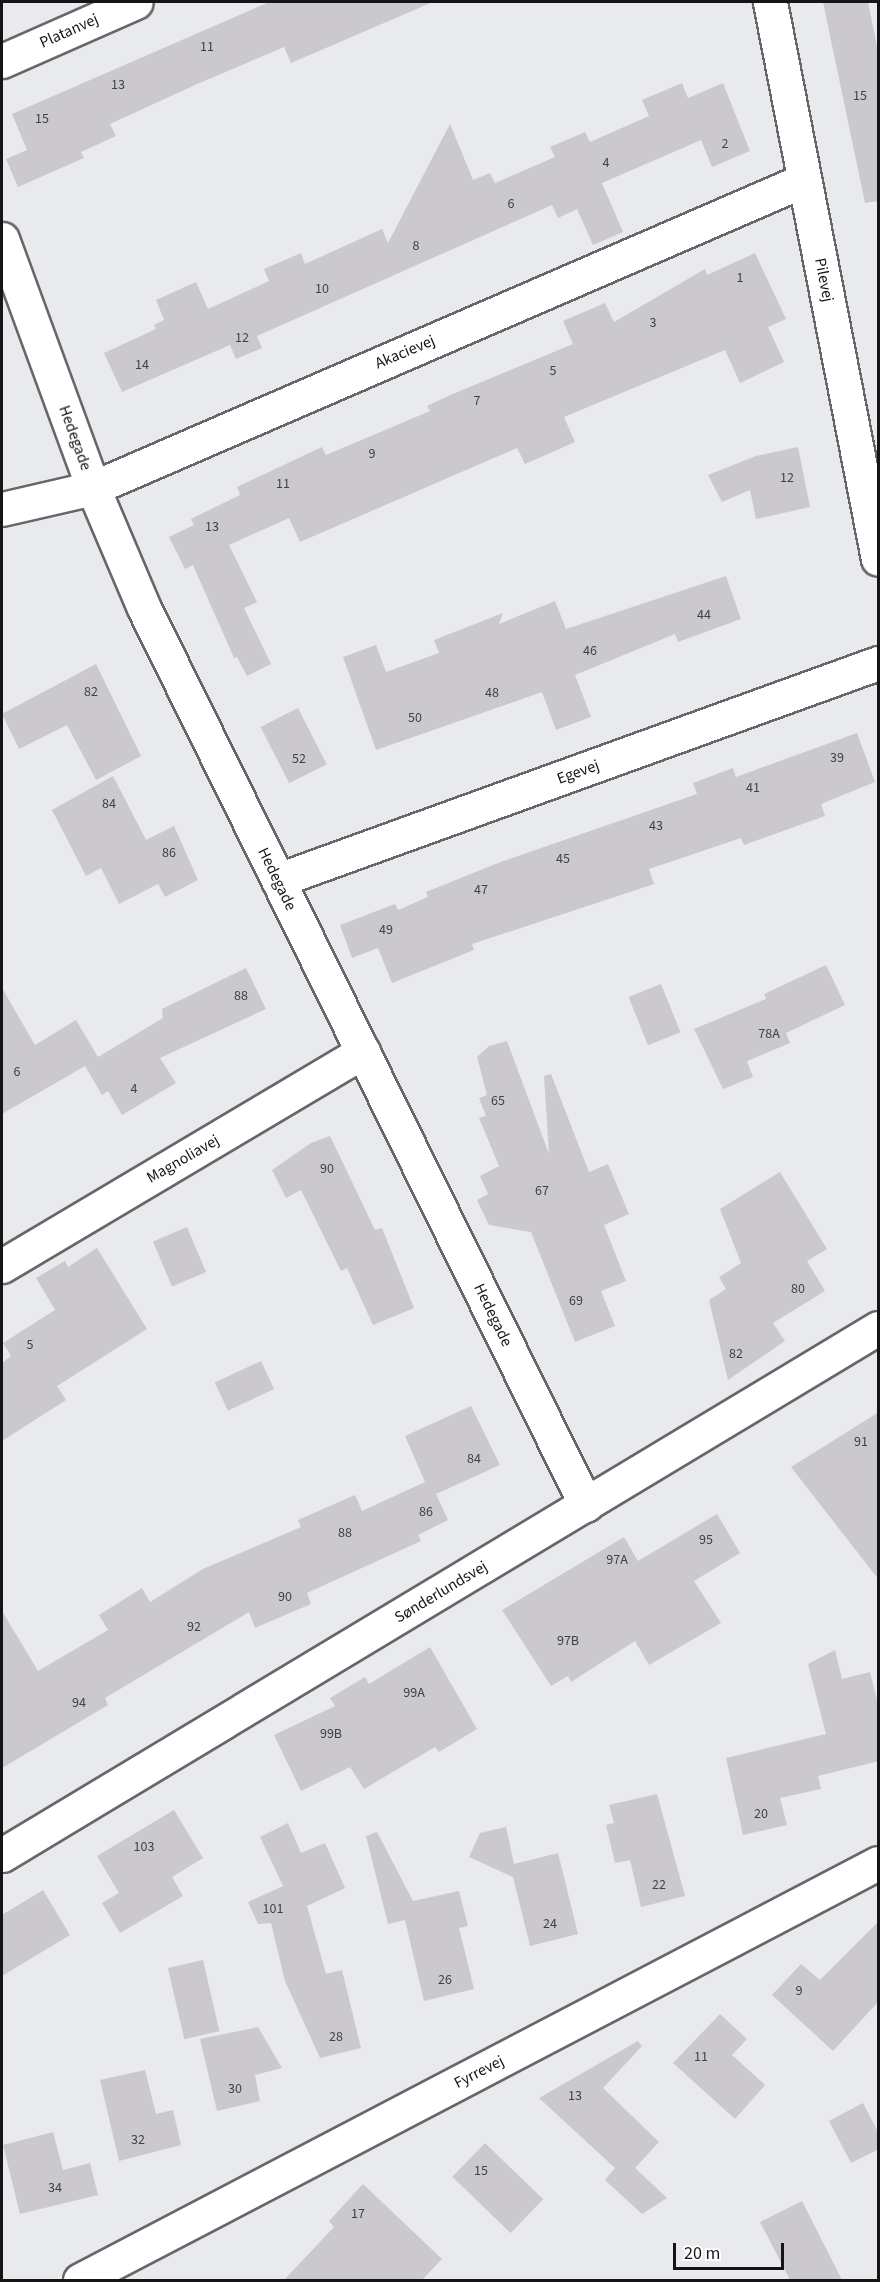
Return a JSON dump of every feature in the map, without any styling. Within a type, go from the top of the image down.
[{"type":"street","name":"Platanvej","points":[[2,61],[136,2]]},
{"type":"street","name":"Pilevej","points":[[770,2],[879,559]]},
{"type":"street","name":"Akacievej","points":[[2,509],[93,488],[804,180]]},
{"type":"street","name":"Hedegade","points":[[2,239],[93,488],[144,608],[586,1506]]},
{"type":"street","name":"Egevej","points":[[278,880],[879,663]]},
{"type":"street","name":"Magnoliavej","points":[[2,1266],[363,1052]]},
{"type":"street","name":"Sønderlundsvej","points":[[2,1855],[879,1328]]},
{"type":"street","name":"Fyrrevej","points":[[80,2280],[879,1863]]},
{"type":"building","points":[[269,2],[433,2],[291,63],[284,47],[195,85],[110,124],[116,136],[81,152],[84,158],[18,187],[6,159],[27,150],[12,114]]},
{"type":"building","points":[[823,2],[868,2],[879,56],[879,201],[865,203]]},
{"type":"building","points":[[682,83],[688,98],[723,83],[750,151],[712,167],[701,140],[602,183],[623,232],[593,245],[577,209],[558,218],[552,205],[257,336],[262,348],[236,359],[230,345],[122,392],[104,353],[156,329],[154,325],[164,320],[156,300],[196,282],[208,309],[269,281],[264,269],[301,253],[305,264],[382,229],[388,243],[450,124],[473,180],[490,173],[495,183],[555,157],[550,147],[585,132],[590,142],[649,116],[642,100]]},
{"type":"building","points":[[755,253],[786,319],[768,327],[784,362],[740,383],[725,350],[564,417],[575,442],[525,464],[517,448],[300,542],[289,518],[229,545],[257,602],[244,608],[271,664],[247,676],[237,657],[234,658],[193,565],[185,569],[169,537],[194,525],[191,519],[240,495],[237,487],[322,447],[326,455],[430,411],[427,406],[448,396],[573,344],[563,321],[605,303],[614,322],[705,269],[707,275]]},
{"type":"building","points":[[798,447],[810,507],[756,519],[750,490],[722,502],[708,475],[756,456]]},
{"type":"building","points":[[726,576],[741,619],[678,642],[675,634],[575,675],[591,717],[556,730],[542,692],[376,750],[343,657],[376,645],[386,672],[439,653],[434,640],[503,613],[499,624],[555,601],[566,629]]},
{"type":"building","points":[[96,664],[141,756],[96,780],[67,725],[19,749],[2,714]]},
{"type":"building","points":[[298,708],[327,764],[289,783],[261,727]]},
{"type":"building","points":[[857,733],[875,782],[821,804],[825,816],[744,845],[741,838],[649,869],[654,884],[472,944],[474,950],[392,983],[378,948],[352,958],[340,925],[395,904],[398,910],[428,897],[426,892],[498,863],[697,794],[693,783],[733,768],[736,777]]},
{"type":"building","points":[[113,776],[146,840],[174,826],[198,880],[165,897],[158,884],[119,904],[101,868],[86,876],[52,810]]},
{"type":"building","points":[[826,965],[845,1005],[786,1033],[790,1043],[747,1061],[753,1077],[723,1089],[694,1029],[766,999],[764,994]]},
{"type":"building","points":[[246,968],[266,1009],[160,1058],[176,1083],[122,1115],[108,1091],[102,1095],[85,1066],[2,1114],[2,988],[35,1045],[76,1020],[98,1057],[163,1018],[162,1009]]},
{"type":"building","points":[[661,984],[680,1032],[648,1045],[629,997]]},
{"type":"building","points":[[507,1041],[549,1154],[544,1076],[551,1074],[589,1172],[608,1164],[629,1214],[604,1225],[626,1281],[601,1291],[615,1326],[575,1342],[531,1232],[489,1225],[477,1200],[488,1194],[480,1176],[499,1166],[479,1118],[486,1116],[479,1098],[487,1095],[477,1057],[489,1046]]},
{"type":"building","points":[[330,1136],[375,1230],[382,1228],[414,1308],[373,1325],[347,1268],[341,1271],[301,1190],[286,1198],[272,1170],[311,1143]]},
{"type":"building","points":[[780,1172],[827,1249],[807,1261],[825,1291],[773,1323],[785,1341],[728,1380],[709,1300],[726,1289],[719,1277],[741,1263],[720,1209]]},
{"type":"building","points":[[187,1227],[206,1272],[172,1287],[153,1241]]},
{"type":"building","points":[[97,1248],[147,1329],[57,1386],[66,1400],[2,1441],[2,1363],[11,1356],[3,1343],[55,1310],[36,1278],[65,1261],[68,1267]]},
{"type":"building","points":[[261,1361],[274,1389],[228,1411],[215,1383]]},
{"type":"building","points":[[471,1406],[500,1465],[436,1494],[448,1520],[418,1535],[421,1541],[307,1593],[311,1604],[255,1628],[249,1612],[105,1698],[108,1705],[2,1768],[2,1611],[38,1671],[108,1630],[99,1615],[142,1588],[150,1602],[203,1569],[301,1527],[298,1520],[355,1495],[362,1511],[425,1482],[405,1436]]},
{"type":"building","points":[[879,1412],[879,1580],[791,1467]]},
{"type":"building","points":[[717,1514],[740,1553],[694,1581],[721,1623],[649,1665],[635,1641],[571,1682],[568,1676],[551,1686],[502,1610],[624,1537],[638,1561]]},
{"type":"building","points":[[430,1647],[477,1729],[439,1752],[435,1747],[364,1789],[350,1767],[301,1791],[274,1735],[335,1706],[330,1698],[365,1677],[369,1684]]},
{"type":"building","points":[[835,1650],[842,1679],[870,1672],[879,1708],[879,1761],[818,1776],[821,1789],[780,1798],[787,1825],[743,1835],[726,1758],[826,1734],[808,1664]]},
{"type":"building","points":[[657,1794],[685,1896],[641,1907],[630,1860],[615,1863],[606,1825],[614,1823],[609,1805]]},
{"type":"building","points":[[174,1810],[203,1858],[172,1877],[183,1896],[120,1933],[102,1903],[119,1893],[97,1856]]},
{"type":"building","points":[[288,1823],[301,1853],[325,1843],[345,1888],[307,1906],[326,1974],[342,1970],[361,2048],[320,2058],[285,1981],[271,1923],[258,1924],[248,1902],[283,1886],[260,1837]]},
{"type":"building","points":[[506,1827],[514,1864],[558,1853],[578,1934],[530,1946],[513,1877],[469,1857],[480,1833]]},
{"type":"building","points":[[377,1832],[413,1901],[459,1891],[468,1926],[459,1928],[474,1989],[424,2001],[405,1920],[388,1924],[366,1836]]},
{"type":"building","points":[[43,1890],[70,1935],[2,1976],[2,1915]]},
{"type":"building","points":[[879,1921],[879,2001],[833,2051],[772,1995],[801,1964],[820,1980]]},
{"type":"building","points":[[203,1960],[219,2031],[184,2039],[168,1968]]},
{"type":"building","points":[[720,2014],[747,2039],[732,2055],[765,2085],[735,2119],[673,2063]]},
{"type":"building","points":[[258,2027],[282,2068],[255,2075],[260,2101],[217,2111],[200,2039]]},
{"type":"building","points":[[638,2041],[642,2046],[603,2088],[659,2142],[635,2168],[667,2198],[642,2214],[605,2180],[615,2168],[539,2098]]},
{"type":"building","points":[[145,2070],[156,2114],[173,2110],[181,2145],[119,2161],[100,2080]]},
{"type":"building","points":[[863,2103],[879,2134],[879,2149],[851,2163],[829,2121]]},
{"type":"building","points":[[53,2132],[63,2170],[90,2163],[98,2195],[20,2214],[3,2145]]},
{"type":"building","points":[[485,2143],[543,2199],[511,2233],[452,2177]]},
{"type":"building","points":[[363,2184],[442,2259],[422,2280],[284,2280],[334,2227],[329,2221]]},
{"type":"building","points":[[802,2201],[842,2280],[790,2280],[760,2222]]}]
